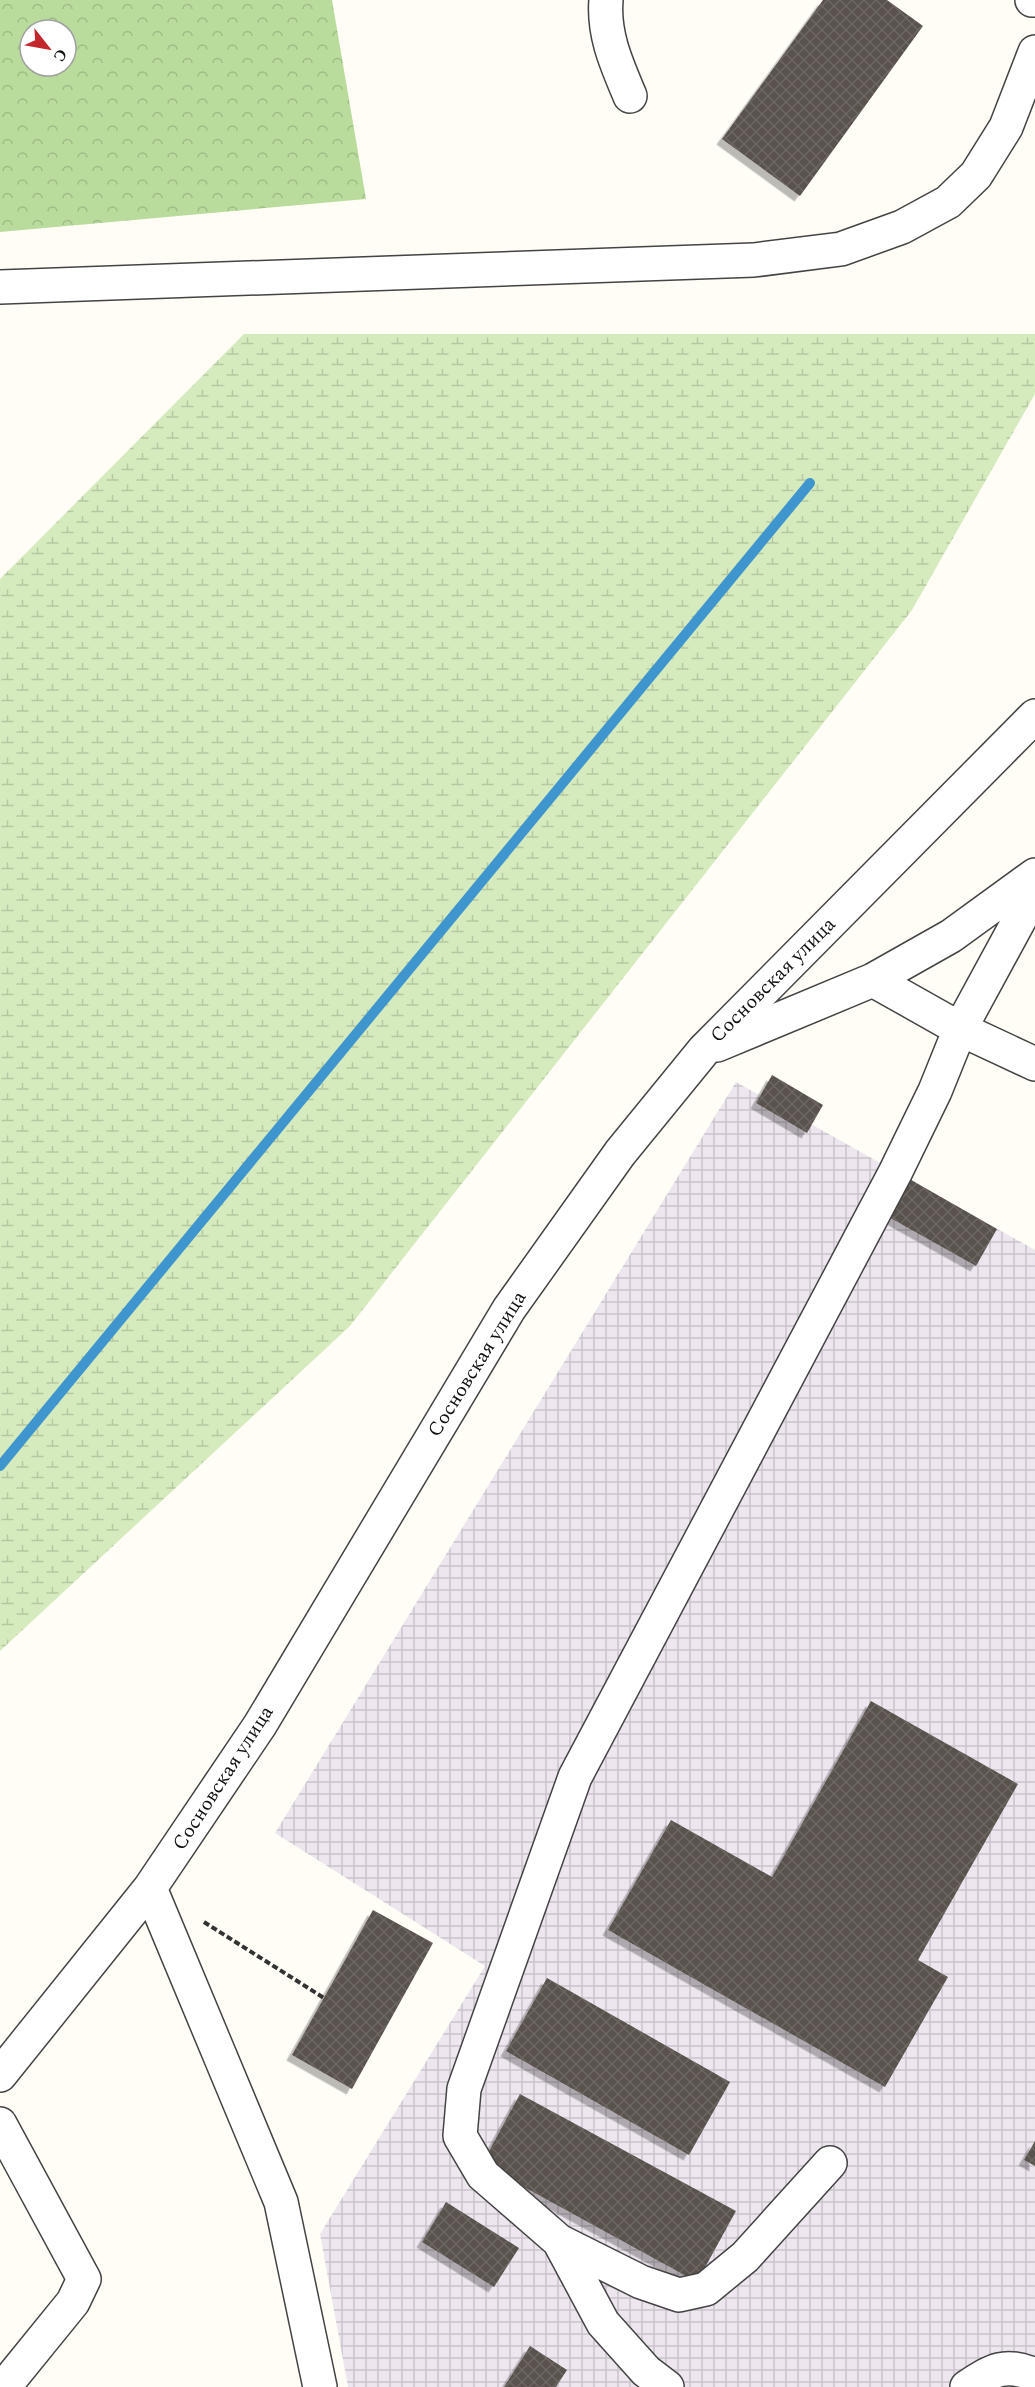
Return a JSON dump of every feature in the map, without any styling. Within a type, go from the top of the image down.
[{"type":"street","points":[[606,0],[605,13],[610,47],[630,96]]},
{"type":"street","points":[[0,287],[754,260],[841,249],[902,227],[948,202],[976,176],[1006,127],[1035,52]]},
{"type":"street","name":"Сосновская улица","points":[[0,2075],[150,1888],[260,1725],[509,1309],[621,1153],[704,1050],[1035,717]]},
{"type":"street","points":[[704,1050],[873,980],[951,936],[1035,875]]},
{"type":"street","points":[[830,2163],[745,2257],[706,2289],[679,2295],[641,2282],[560,2241],[483,2175],[460,2136],[464,2089],[575,1777],[895,1173],[935,1091],[960,1029],[1035,891]]},
{"type":"street","points":[[873,980],[960,1029],[1035,1064]]},
{"type":"street","points":[[150,1888],[281,2202],[320,2387]]},
{"type":"street","points":[[0,2124],[84,2279],[73,2302],[4,2387]]},
{"type":"street","points":[[560,2241],[603,2324],[646,2371],[668,2387]]},
{"type":"street","points":[[968,2387],[992,2371],[1019,2368],[1035,2375]]},
{"type":"path","points":[[198,1918],[324,1998]]},
{"type":"shaded area","points":[[736,1082],[1035,1250],[1035,2387],[348,2387],[320,2234],[485,1966],[275,1833]]},
{"type":"green space","points":[[0,0],[332,0],[366,199],[0,232]]},
{"type":"green space","points":[[244,334],[1035,334],[1035,394],[912,610],[350,1326],[0,1651],[0,579]]},
{"type":"building","points":[[823,0],[887,0],[923,26],[800,196],[722,139]]},
{"type":"building","points":[[772,1075],[823,1105],[807,1133],[756,1103]]},
{"type":"building","points":[[906,1177],[997,1229],[976,1266],[885,1215]]},
{"type":"building","points":[[871,1701],[1018,1784],[918,1960],[948,1977],[885,2087],[608,1930],[671,1820],[772,1877]]},
{"type":"building","points":[[373,1910],[433,1943],[352,2089],[292,2055]]},
{"type":"building","points":[[547,1978],[730,2082],[689,2155],[506,2051]]},
{"type":"building","points":[[520,2094],[736,2211],[697,2282],[482,2164]]},
{"type":"building","points":[[1035,2141],[1035,2166],[1024,2160]]},
{"type":"building","points":[[446,2202],[519,2248],[494,2287],[422,2242]]},
{"type":"building","points":[[530,2346],[567,2370],[556,2387],[504,2387]]},
{"type":"waterway","points":[[0,1466],[810,483]]}]
